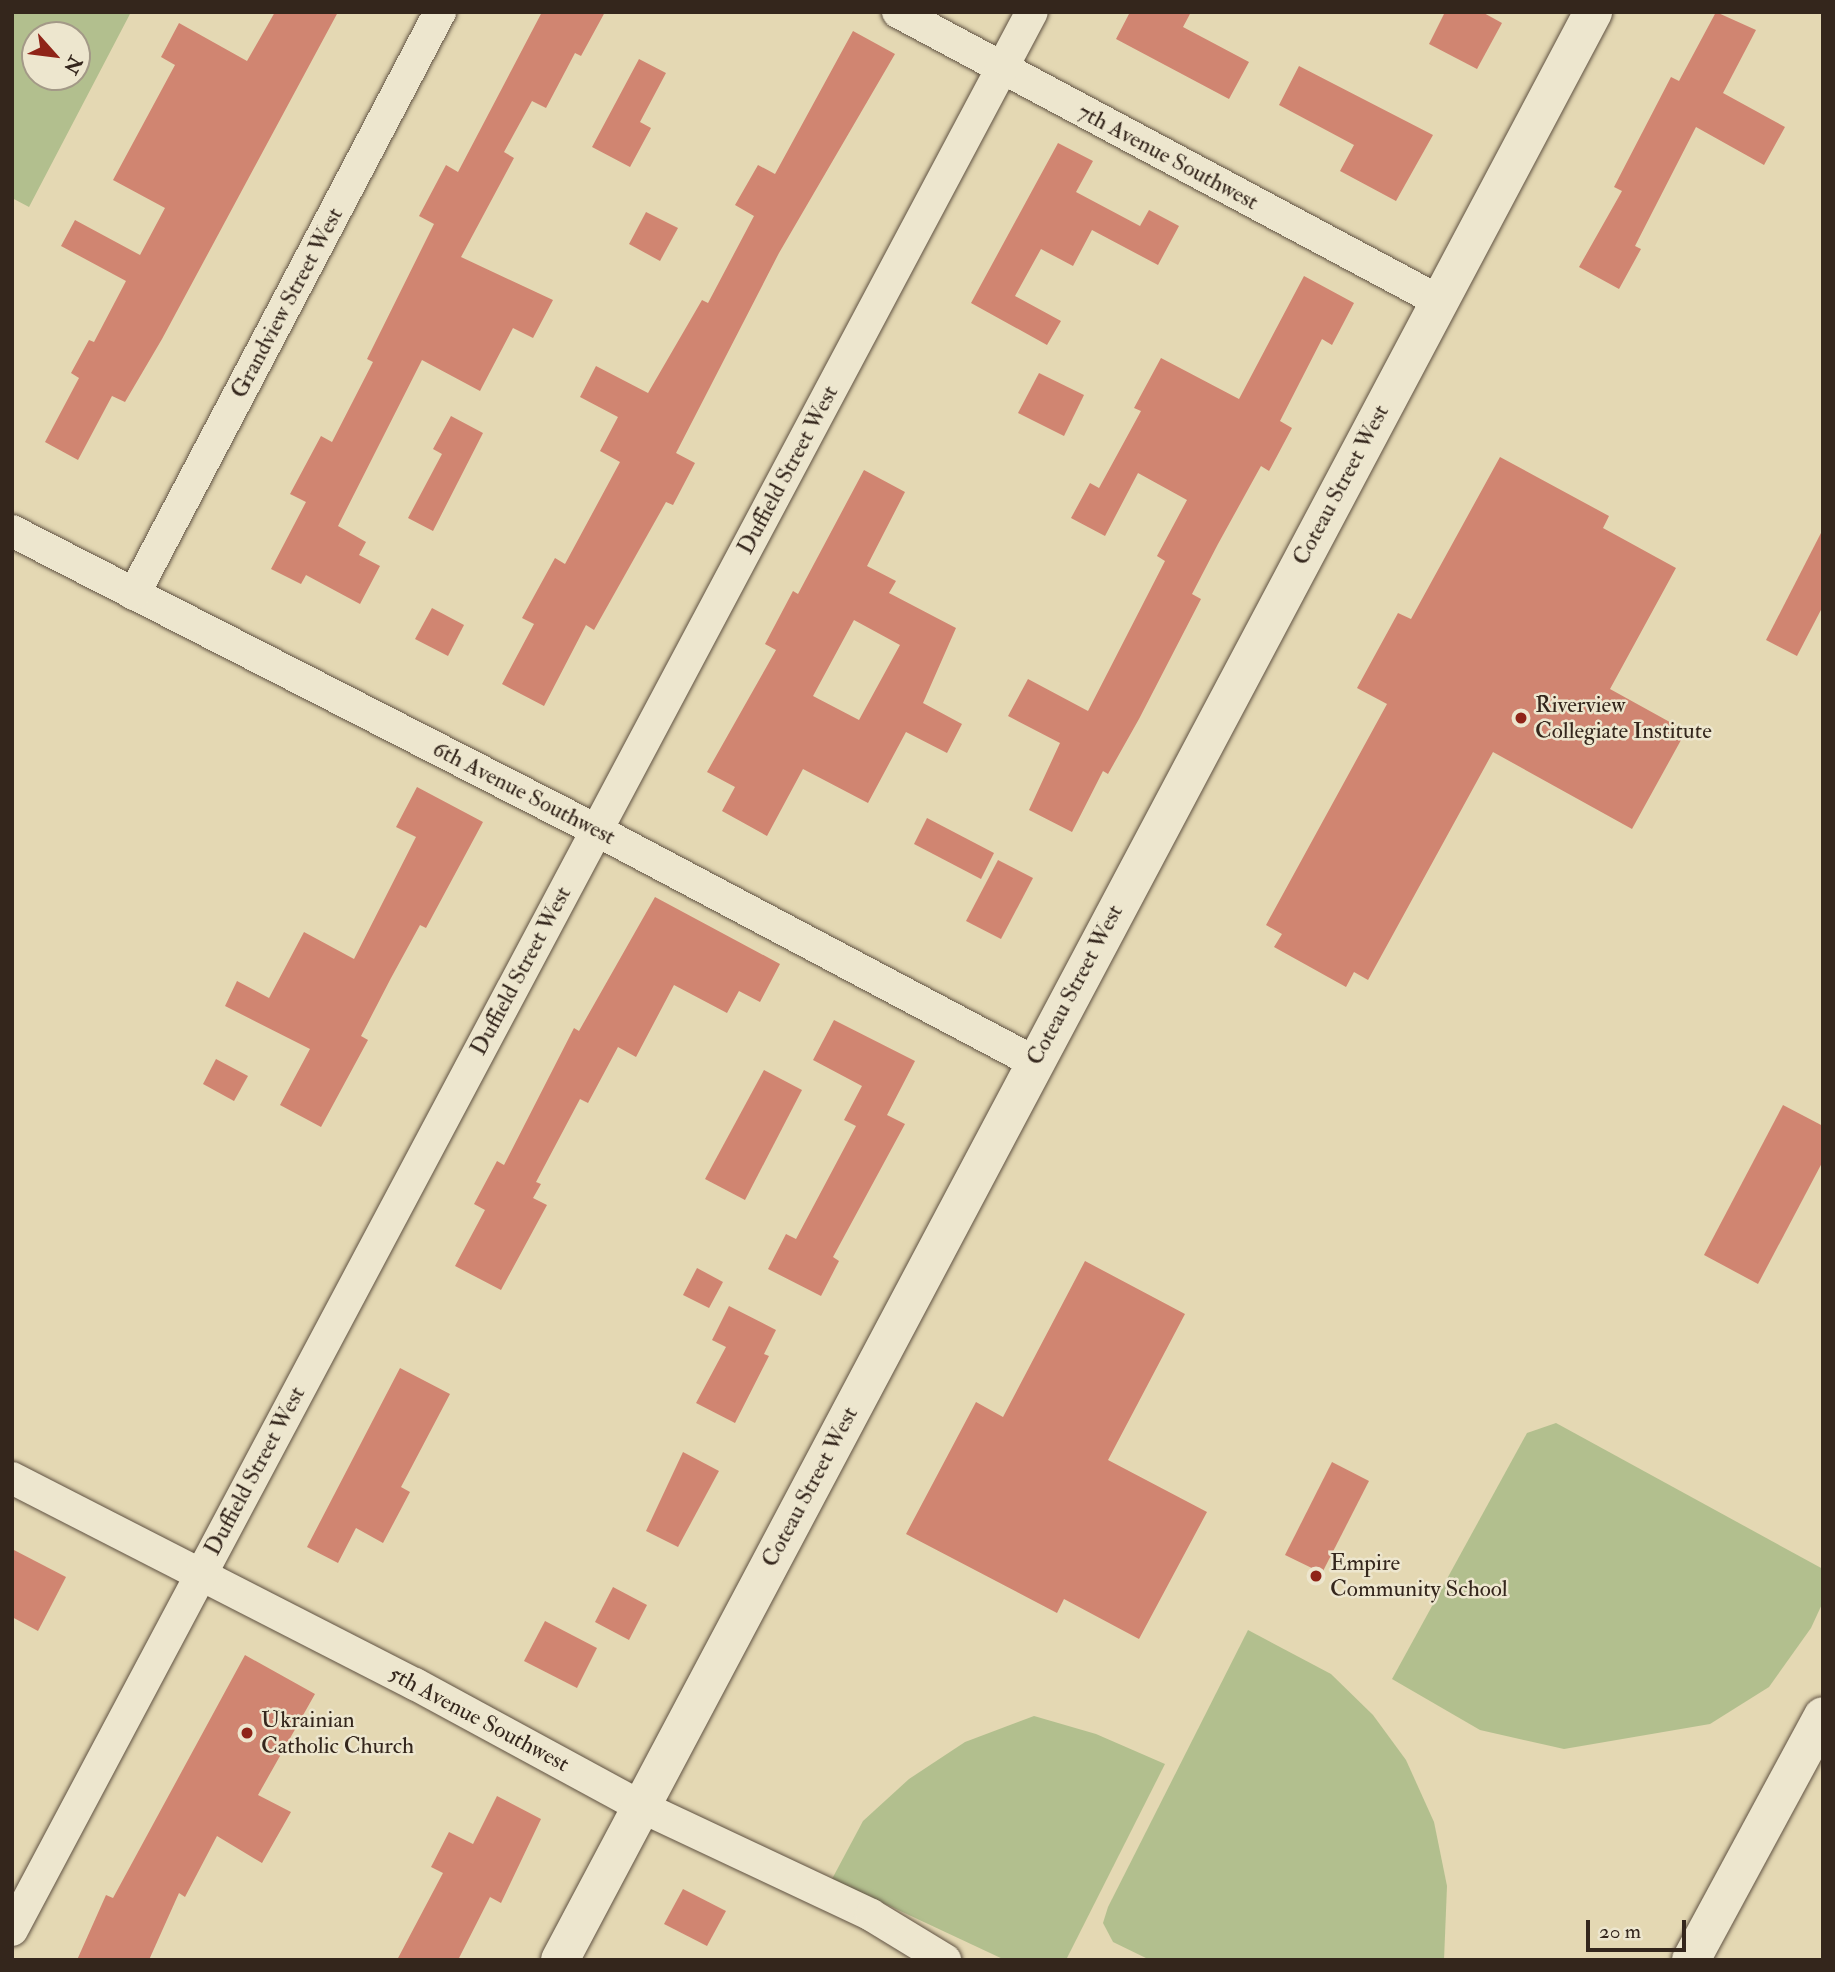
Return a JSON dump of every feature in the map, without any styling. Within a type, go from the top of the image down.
[{"type":"street","name":"Grandview Street West","points":[[134,594],[440,12]]},
{"type":"street","name":"7th Avenue Southwest","points":[[898,12],[1438,302]]},
{"type":"street","name":"Duffield Street West","points":[[12,1930],[1032,12]]},
{"type":"street","name":"Coteau Street West","points":[[560,1960],[1592,12]]},
{"type":"street","name":"6th Avenue Southwest","points":[[12,531],[596,830],[1034,1062]]},
{"type":"street","name":"5th Avenue Southwest","points":[[12,1478],[199,1577],[415,1684],[642,1807],[871,1915],[945,1960]]},
{"type":"street","points":[[1691,1960],[1823,1716]]},
{"type":"green space","points":[[12,12],[131,12],[91,88],[91,21],[21,21],[21,91],[90,91],[29,207],[12,198]]},
{"type":"green space","points":[[1556,1423],[1823,1569],[1823,1602],[1811,1628],[1769,1687],[1710,1724],[1564,1749],[1480,1730],[1392,1679],[1527,1433]]},
{"type":"green space","points":[[1248,1630],[1331,1674],[1373,1715],[1406,1760],[1434,1822],[1447,1886],[1444,1960],[1150,1960],[1113,1942],[1103,1923],[1108,1907]]},
{"type":"green space","points":[[1034,1716],[1096,1734],[1165,1764],[1066,1960],[1005,1960],[832,1879],[863,1821],[909,1779],[965,1742]]},
{"type":"building","points":[[275,12],[338,12],[162,339],[125,402],[112,396],[78,460],[45,442],[79,378],[71,373],[89,340],[94,342],[126,281],[61,246],[75,220],[140,255],[165,208],[113,180],[175,65],[161,57],[179,23],[247,61]]},
{"type":"building","points":[[542,12],[605,12],[581,56],[575,53],[546,108],[532,101],[504,152],[514,158],[461,257],[553,300],[533,338],[513,328],[480,391],[422,360],[338,526],[366,542],[359,555],[380,566],[360,604],[306,575],[301,584],[271,569],[306,502],[290,494],[321,436],[332,442],[373,362],[367,359],[434,224],[419,216],[446,165],[458,172]]},
{"type":"building","points":[[1130,12],[1191,12],[1183,27],[1249,62],[1229,99],[1116,39]]},
{"type":"building","points":[[1445,12],[1482,12],[1502,23],[1477,69],[1429,44]]},
{"type":"building","points":[[1716,12],[1756,30],[1723,93],[1785,127],[1764,165],[1696,127],[1635,246],[1641,249],[1619,289],[1579,267],[1622,191],[1614,187],[1671,77],[1679,81]]},
{"type":"building","points":[[853,31],[895,54],[779,253],[676,453],[695,463],[673,505],[666,502],[594,630],[586,625],[544,706],[502,684],[534,624],[522,618],[555,558],[565,564],[620,462],[600,451],[618,417],[580,397],[596,366],[648,393],[702,300],[708,303],[754,216],[735,205],[758,165],[775,174]]},
{"type":"building","points":[[639,59],[666,73],[640,122],[651,128],[630,167],[592,147]]},
{"type":"building","points":[[1299,66],[1433,135],[1396,201],[1340,171],[1354,145],[1279,105]]},
{"type":"building","points":[[1058,143],[1093,161],[1076,192],[1140,226],[1149,210],[1179,226],[1158,265],[1092,230],[1073,266],[1041,249],[1015,296],[1061,321],[1047,345],[971,303]]},
{"type":"building","points":[[646,212],[678,228],[660,261],[629,244]]},
{"type":"building","points":[[1304,276],[1354,303],[1332,345],[1322,339],[1280,421],[1292,428],[1269,471],[1261,466],[1218,544],[1192,594],[1201,599],[1139,719],[1108,774],[1103,771],[1072,832],[1029,810],[1060,743],[1008,716],[1028,679],[1088,711],[1165,561],[1157,556],[1187,500],[1138,473],[1105,536],[1071,518],[1090,483],[1099,488],[1141,411],[1134,408],[1161,358],[1239,399]]},
{"type":"building","points":[[1039,373],[1084,395],[1064,436],[1018,413]]},
{"type":"building","points":[[451,416],[483,433],[433,531],[408,518],[442,454],[433,449]]},
{"type":"building","name":"Riverview Collegiate Institute","points":[[1500,457],[1609,516],[1603,528],[1676,568],[1610,689],[1686,731],[1632,829],[1493,752],[1368,980],[1354,972],[1346,987],[1274,947],[1282,934],[1266,925],[1387,704],[1357,688],[1398,613],[1411,619]]},
{"type":"building","points":[[864,470],[905,492],[867,566],[896,581],[889,593],[956,628],[923,703],[962,724],[947,753],[906,732],[868,803],[803,769],[767,836],[722,811],[735,787],[707,772],[776,650],[765,644],[793,591],[798,594]],"holes":[[[854,620],[900,645],[859,720],[813,696]]]},
{"type":"building","points":[[1823,529],[1823,606],[1797,656],[1766,640]]},
{"type":"building","points":[[432,608],[464,625],[448,656],[415,639]]},
{"type":"building","points":[[417,787],[483,822],[426,928],[420,925],[391,978],[361,1036],[368,1040],[321,1127],[280,1105],[310,1049],[225,1006],[237,981],[269,998],[304,932],[354,959],[416,837],[396,827]]},
{"type":"building","points":[[927,818],[994,853],[981,879],[914,844]]},
{"type":"building","points":[[998,860],[1033,878],[1001,939],[966,921]]},
{"type":"building","points":[[655,897],[780,964],[760,1002],[739,991],[727,1013],[674,985],[636,1057],[618,1047],[588,1103],[580,1099],[536,1182],[541,1184],[533,1198],[547,1205],[501,1290],[455,1266],[485,1210],[474,1204],[497,1161],[504,1165],[574,1028],[579,1031]]},
{"type":"building","points":[[834,1020],[915,1061],[887,1115],[905,1124],[833,1257],[839,1261],[821,1296],[768,1269],[786,1234],[796,1239],[856,1126],[844,1120],[862,1086],[813,1060]]},
{"type":"building","points":[[216,1059],[248,1076],[234,1101],[203,1084]]},
{"type":"building","points":[[764,1070],[802,1090],[745,1200],[705,1179]]},
{"type":"building","points":[[1783,1105],[1823,1126],[1823,1161],[1758,1284],[1704,1255]]},
{"type":"building","points":[[1085,1261],[1185,1314],[1108,1460],[1207,1512],[1139,1639],[1064,1599],[1057,1613],[906,1534],[976,1402],[1003,1417]]},
{"type":"building","points":[[697,1268],[723,1282],[709,1308],[683,1295]]},
{"type":"building","points":[[729,1306],[776,1330],[764,1354],[769,1356],[735,1423],[696,1403],[726,1347],[712,1340]]},
{"type":"building","points":[[400,1368],[450,1394],[401,1487],[410,1492],[383,1543],[356,1528],[338,1563],[307,1547]]},
{"type":"building","points":[[683,1452],[719,1471],[678,1547],[646,1531]]},
{"type":"building","points":[[1332,1462],[1369,1481],[1322,1573],[1285,1555]]},
{"type":"building","points":[[12,1549],[66,1577],[38,1631],[12,1617]]},
{"type":"building","points":[[613,1587],[647,1605],[629,1640],[595,1622]]},
{"type":"building","points":[[545,1621],[597,1648],[577,1688],[524,1661]]},
{"type":"building","points":[[245,1655],[315,1694],[258,1795],[291,1812],[262,1863],[217,1836],[185,1897],[179,1893],[149,1960],[77,1960],[106,1895],[113,1898]]},
{"type":"building","points":[[497,1796],[541,1819],[501,1903],[490,1897],[458,1960],[397,1960],[443,1873],[431,1867],[449,1832],[473,1844]]},
{"type":"building","points":[[683,1889],[726,1911],[707,1946],[664,1924]]},
{"type":"place","name":"Riverview Collegiate Institute","points":[[1521,718]]},
{"type":"place","name":"Empire Community School","points":[[1316,1576]]},
{"type":"place","name":"Ukrainian Catholic Church","points":[[247,1733]]}]
